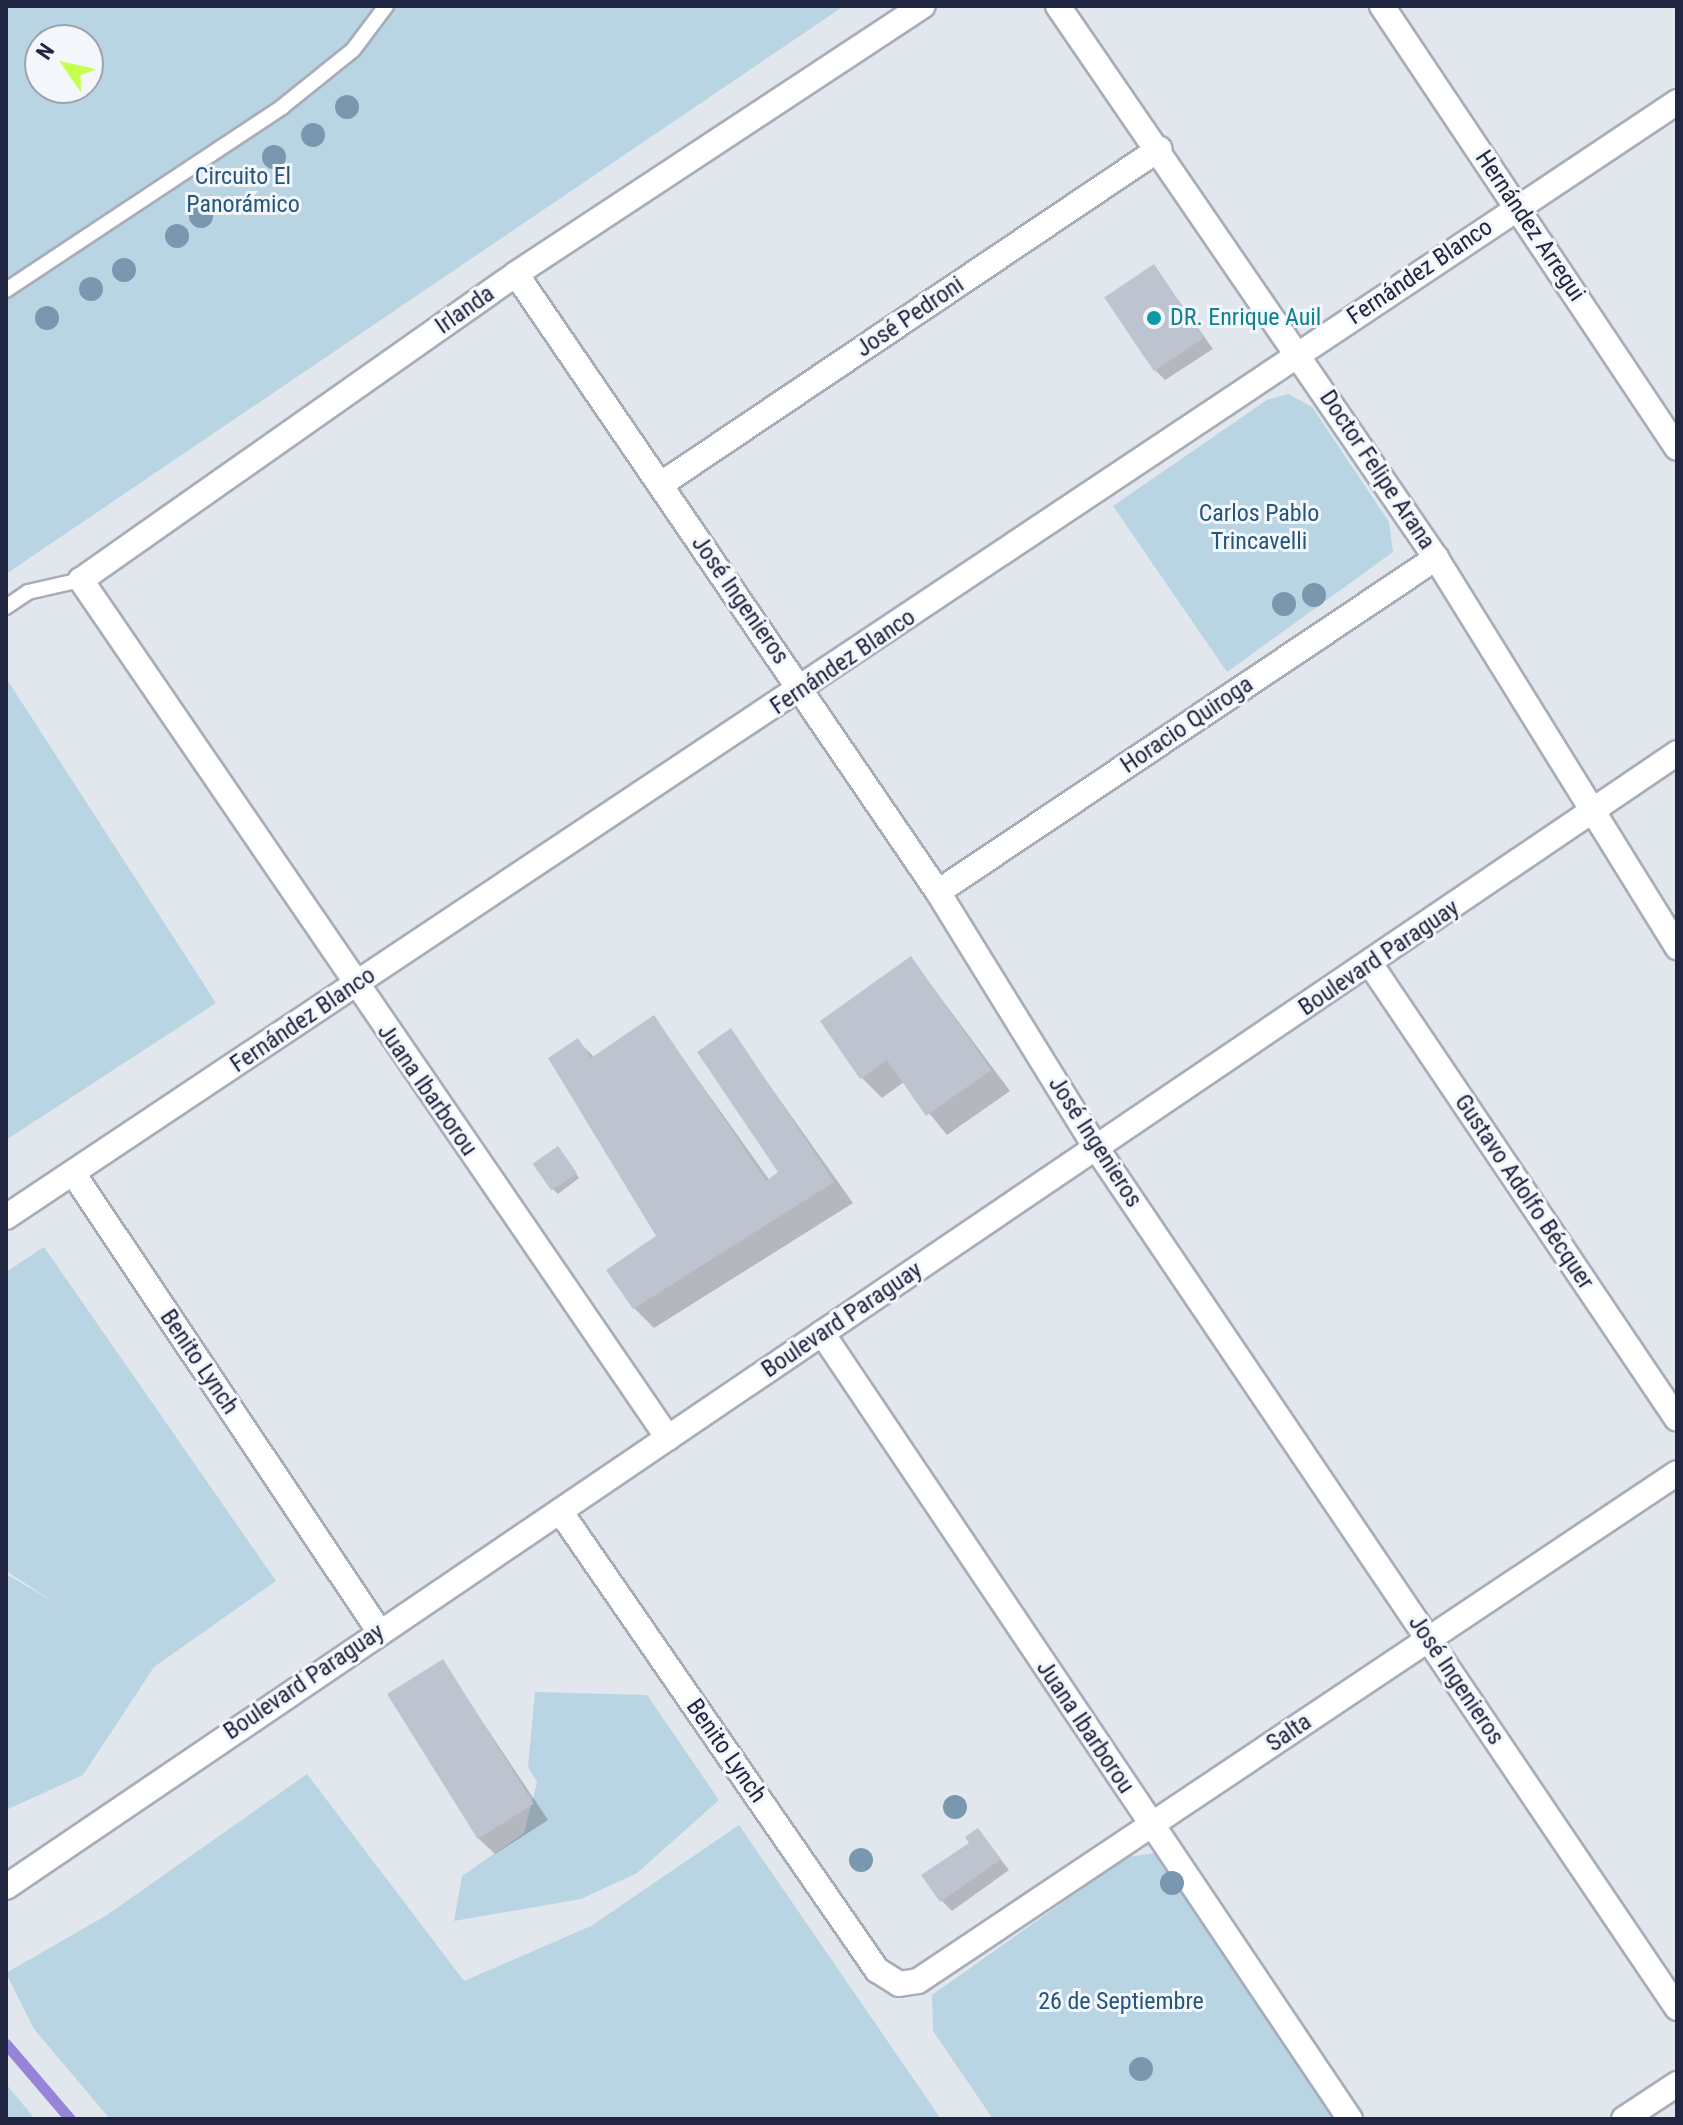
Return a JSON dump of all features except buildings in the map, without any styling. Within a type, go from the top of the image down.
[{"type":"street","name":"Irlanda","points":[[81,580],[516,274],[923,6]]},
{"type":"street","name":"Doctor Felipe Arana","points":[[1058,6],[1159,149],[1436,558],[1589,814],[1677,947]]},
{"type":"street","name":"Hernández Arregui","points":[[1382,6],[1677,448]]},
{"type":"street","name":"Fernández Blanco","points":[[6,1217],[802,691],[1517,206],[1677,102]]},
{"type":"street","name":"José Pedroni","points":[[660,485],[1159,149]]},
{"type":"street","name":"José Ingenieros","points":[[516,274],[938,892],[1095,1146],[1677,2008]]},
{"type":"street","name":"Horacio Quiroga","points":[[938,892],[1436,558]]},
{"type":"street","name":"Juana Ibarborou","points":[[81,580],[355,986],[668,1438]]},
{"type":"street","name":"Boulevard Paraguay","points":[[6,1887],[1095,1146],[1371,965],[1677,753]]},
{"type":"street","name":"Gustavo Adolfo Bécquer","points":[[1371,965],[1677,1419]]},
{"type":"street","name":"Benito Lynch","points":[[73,1173],[379,1631]]},
{"type":"street","name":"Juana Ibarborou","points":[[822,1333],[1350,2119]]},
{"type":"street","name":"Salta","points":[[899,1984],[918,1981],[1677,1473]]},
{"type":"street","name":"Benito Lynch","points":[[560,1511],[877,1970],[899,1984]]},
{"type":"street","points":[[1624,2119],[1677,2084]]},
{"type":"lane","points":[[6,290],[282,107],[353,50],[386,6]]},
{"type":"lane","name":"Irlanda","points":[[6,607],[28,592],[81,580]]},
{"type":"green space","name":"Circuito El Panorámico","points":[[6,6],[844,6],[6,574]]},
{"type":"green space","name":"Carlos Pablo Trincavelli","points":[[1288,394],[1312,407],[1389,522],[1393,552],[1227,672],[1113,506],[1267,400]]},
{"type":"green space","points":[[6,678],[216,1003],[6,1140]]},
{"type":"green space","points":[[44,1247],[276,1581],[154,1667],[83,1775],[6,1810],[6,1574],[54,1602],[6,1571],[6,1272]]},
{"type":"green space","points":[[535,1692],[647,1695],[719,1800],[637,1873],[581,1899],[454,1921],[462,1876],[524,1833],[537,1782],[528,1767]]},
{"type":"green space","points":[[307,1774],[464,1981],[591,1926],[739,1825],[941,2119],[110,2119],[34,2029],[6,1973],[107,1915]]},
{"type":"green space","name":"26 de Septiembre","points":[[1155,1853],[1167,1859],[1347,2119],[993,2119],[933,2031],[932,1995],[1127,1857]]},
{"type":"green space","points":[[6,2084],[35,2119],[6,2119]]},
{"type":"waterway","points":[[6,2044],[70,2119]]},
{"type":"place","name":"DR. Enrique Auil","points":[[1154,318]]}]
